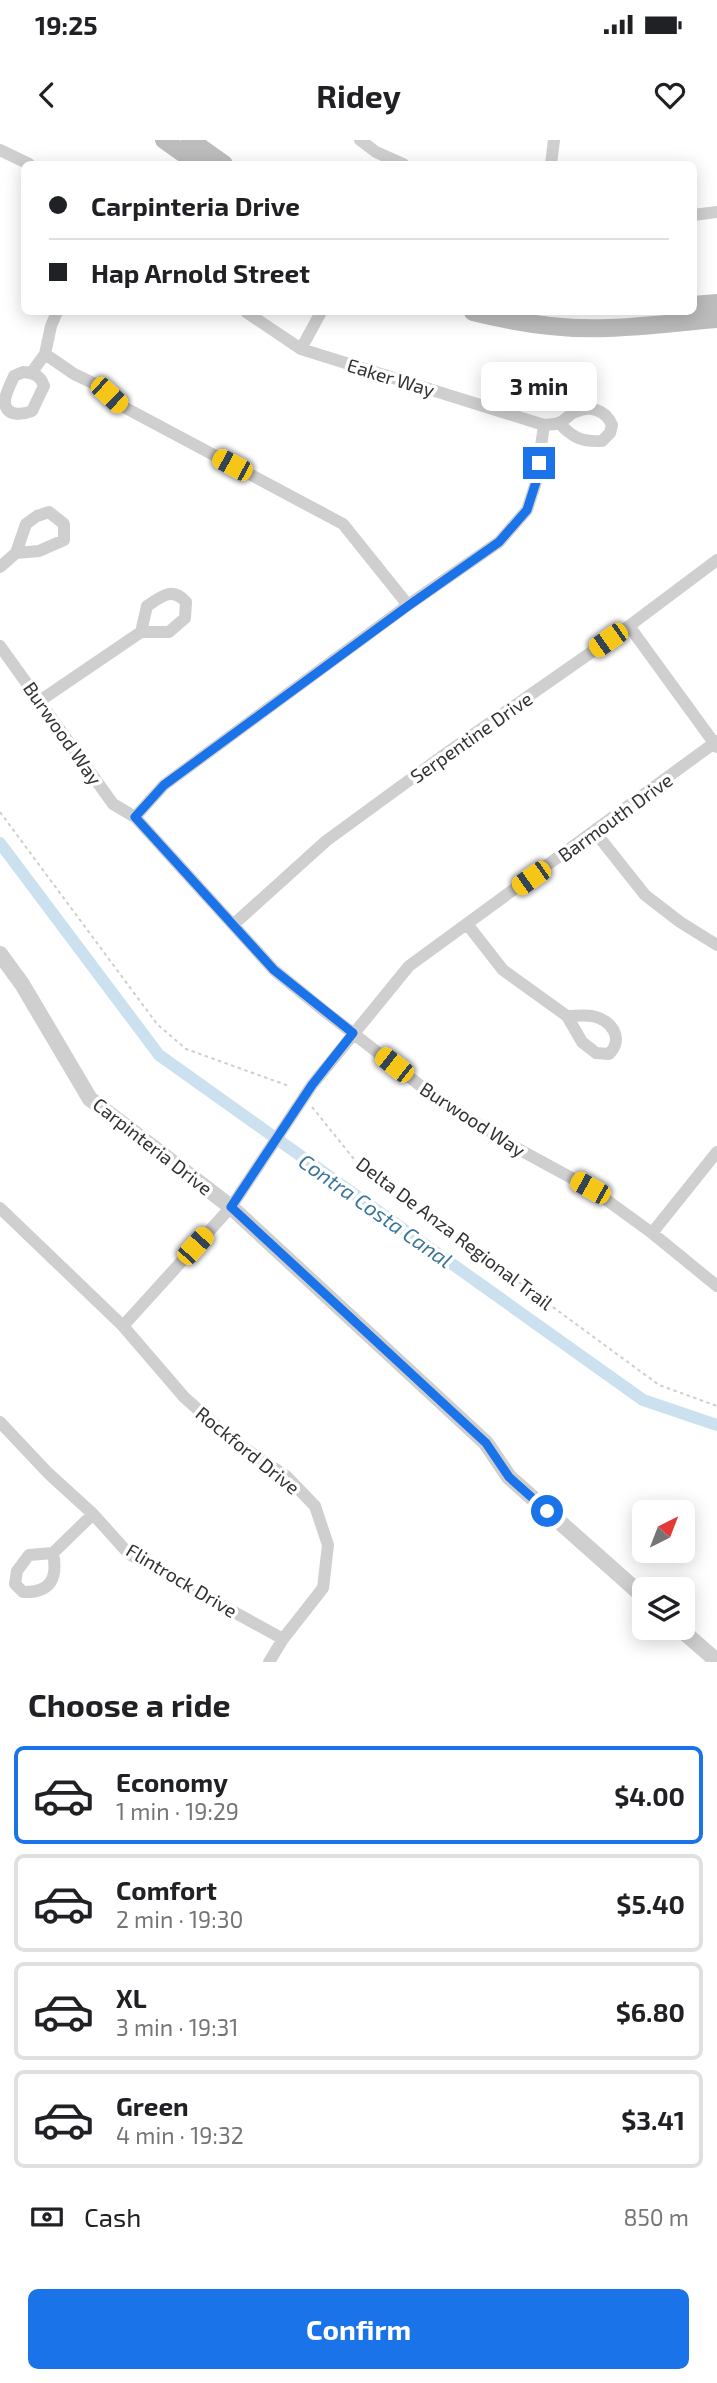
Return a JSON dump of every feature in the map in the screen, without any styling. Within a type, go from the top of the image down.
[{"type":"main road","points":[[164,140],[194,161]]},
{"type":"main road","points":[[190,140],[220,161]]},
{"type":"main road","points":[[697,305],[717,303]]},
{"type":"main road","points":[[486,315],[551,326],[608,328],[717,319]]},
{"type":"street","points":[[360,140],[376,152],[396,161]]},
{"type":"street","points":[[376,152],[383,140]]},
{"type":"street","points":[[551,161],[554,140]]},
{"type":"street","points":[[0,150],[23,161]]},
{"type":"street","points":[[697,214],[717,212]]},
{"type":"street","points":[[33,372],[45,355],[56,315]]},
{"type":"street","name":"Eaker Way","points":[[250,315],[301,349],[544,425]]},
{"type":"street","points":[[301,349],[319,315]]},
{"type":"street","points":[[45,355],[97,385],[120,405],[343,524],[408,606]]},
{"type":"street","points":[[135,817],[164,785],[499,542],[527,510],[536,482],[544,425],[559,424]]},
{"type":"street","points":[[0,567],[16,552]]},
{"type":"street","name":"Serpentine Drive","points":[[234,924],[327,841],[441,757],[629,626],[717,560]]},
{"type":"street","points":[[629,626],[716,744]]},
{"type":"street","points":[[41,700],[141,632]]},
{"type":"street","name":"Burwood Way","points":[[0,646],[113,804],[135,817],[274,970],[435,1097],[511,1145],[590,1188],[652,1233],[717,1286]]},
{"type":"street","name":"Barmouth Drive","points":[[123,1326],[231,1207],[312,1085],[409,966],[716,744]]},
{"type":"street","points":[[595,832],[645,895],[680,922],[717,945]]},
{"type":"street","points":[[467,924],[503,970],[567,1016]]},
{"type":"street","name":"Carpinteria Drive","points":[[0,954],[22,984],[90,1099],[231,1207],[486,1443],[509,1477],[632,1586]]},
{"type":"street","points":[[652,1233],[717,1152]]},
{"type":"street","name":"Rockford Drive","points":[[0,1208],[123,1326],[184,1397],[232,1440],[286,1476],[315,1506],[327,1545],[323,1588],[283,1639],[270,1662]]},
{"type":"street","name":"Flintrock Drive","points":[[0,1422],[129,1553],[283,1639]]},
{"type":"street","points":[[53,1553],[93,1514]]},
{"type":"street","points":[[693,1640],[717,1661]]},
{"type":"path","points":[[0,813],[157,1024],[186,1049],[289,1086]]},
{"type":"path","name":"Delta De Anza Regional Trail","points":[[313,1107],[358,1164],[659,1385],[717,1406]]},
{"type":"waterway","name":"Contra Costa Canal","points":[[0,843],[159,1055],[643,1400],[717,1425]]},
{"type":"route","points":[[539,463],[527,510],[499,542],[164,785],[135,817],[274,970],[353,1033],[312,1085],[231,1207],[486,1443],[509,1477],[547,1511]]}]
